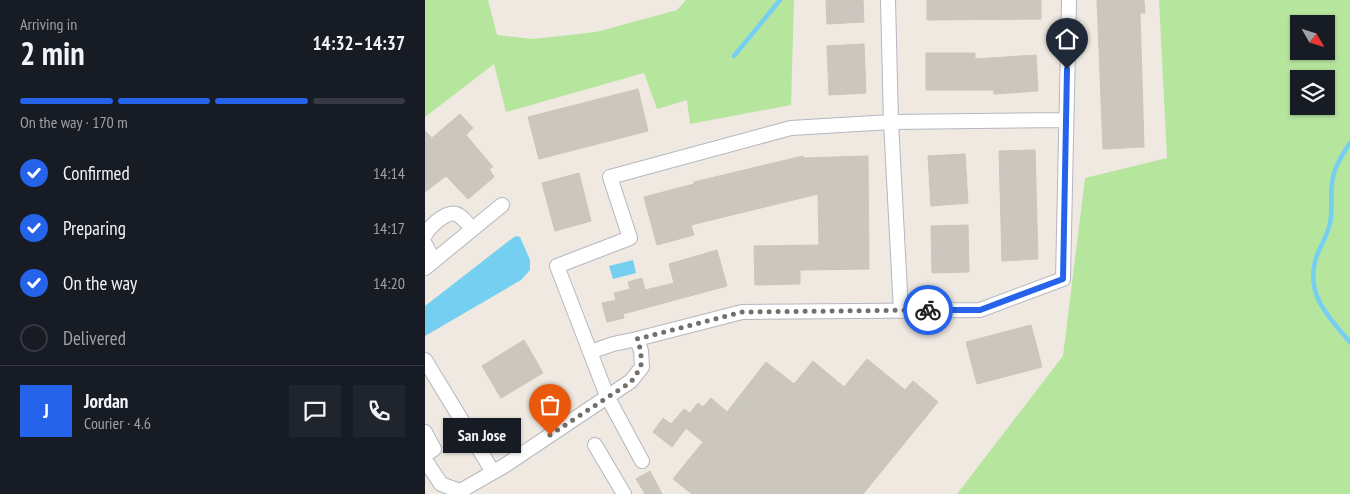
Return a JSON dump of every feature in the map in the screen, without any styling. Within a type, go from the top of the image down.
[{"type":"street","points":[[888,0],[891,122],[901,311]]},
{"type":"street","points":[[590,352],[613,344],[742,312],[980,310],[1063,279],[1069,0]]},
{"type":"street","points":[[642,461],[607,396],[557,266],[630,238],[610,177],[791,128],[891,122],[1066,120]]},
{"type":"street","points":[[425,244],[430,265],[502,205]]},
{"type":"street","points":[[425,235],[427,230],[443,216],[455,213],[461,215],[473,229]]},
{"type":"street","points":[[425,460],[441,484],[459,493],[631,382],[641,367],[641,351],[637,339]]},
{"type":"street","points":[[425,360],[493,472]]},
{"type":"street","points":[[425,432],[434,449],[425,455]]},
{"type":"street","points":[[595,445],[623,494]]},
{"type":"green space","points":[[425,0],[488,0],[497,35],[533,39],[596,32],[677,10],[686,0],[794,0],[791,105],[690,124],[687,100],[657,109],[644,73],[506,112],[494,64],[425,117]]},
{"type":"green space","points":[[1159,0],[1350,0],[1350,494],[957,494],[1063,356],[1085,178],[1167,158]]},
{"type":"water","points":[[516,236],[520,237],[530,260],[530,270],[521,280],[425,336],[425,306]]},
{"type":"water","points":[[633,260],[636,273],[613,279],[609,266]]},
{"type":"building","points":[[826,0],[863,0],[864,22],[827,24]]},
{"type":"building","points":[[927,0],[1041,0],[1041,19],[927,20]]},
{"type":"building","points":[[1097,0],[1144,0],[1145,13],[1140,13],[1144,147],[1103,149]]},
{"type":"building","points":[[864,44],[866,93],[829,95],[827,46]]},
{"type":"building","points":[[926,53],[975,53],[975,59],[1036,55],[1038,91],[994,94],[994,90],[926,90]]},
{"type":"building","points":[[638,89],[648,131],[539,159],[528,117]]},
{"type":"building","points":[[460,114],[473,128],[466,135],[493,167],[489,169],[494,177],[468,199],[446,176],[425,192],[425,131],[432,138]]},
{"type":"building","points":[[1035,150],[1038,259],[1002,261],[999,151]]},
{"type":"building","points":[[965,154],[968,203],[931,206],[928,156]]},
{"type":"building","points":[[803,156],[803,158],[868,156],[869,269],[800,270],[800,284],[755,285],[754,246],[819,245],[818,194],[691,225],[694,235],[657,245],[644,197],[694,184],[694,182]]},
{"type":"building","points":[[579,173],[591,221],[555,231],[542,183]]},
{"type":"building","points":[[968,225],[969,272],[932,273],[931,226]]},
{"type":"building","points":[[717,250],[727,286],[623,314],[624,318],[607,322],[602,303],[616,300],[614,293],[630,289],[628,282],[642,278],[645,290],[674,283],[669,264]]},
{"type":"building","points":[[1031,325],[1042,367],[977,384],[966,342]]},
{"type":"building","points":[[524,340],[543,373],[501,398],[482,366]]},
{"type":"building","points":[[867,359],[905,390],[913,381],[938,402],[863,494],[692,494],[673,479],[703,442],[686,428],[672,447],[653,432],[663,418],[671,424],[684,409],[690,413],[698,403],[703,407],[711,398],[727,412],[766,362],[794,384],[813,361],[844,387]]},
{"type":"building","points":[[650,471],[662,494],[645,494],[636,479]]},
{"type":"waterway","points":[[734,56],[780,0]]},
{"type":"waterway","points":[[1350,143],[1334,173],[1331,189],[1330,223],[1316,258],[1313,271],[1316,294],[1321,304],[1350,342]]},
{"type":"way so far","points":[[550,435],[631,382],[641,367],[641,351],[637,339],[742,312],[928,310]]},
{"type":"place","name":"San Jose","points":[[550,435]]},
{"type":"route","points":[[928,310],[980,310],[1063,279],[1067,69]]}]
